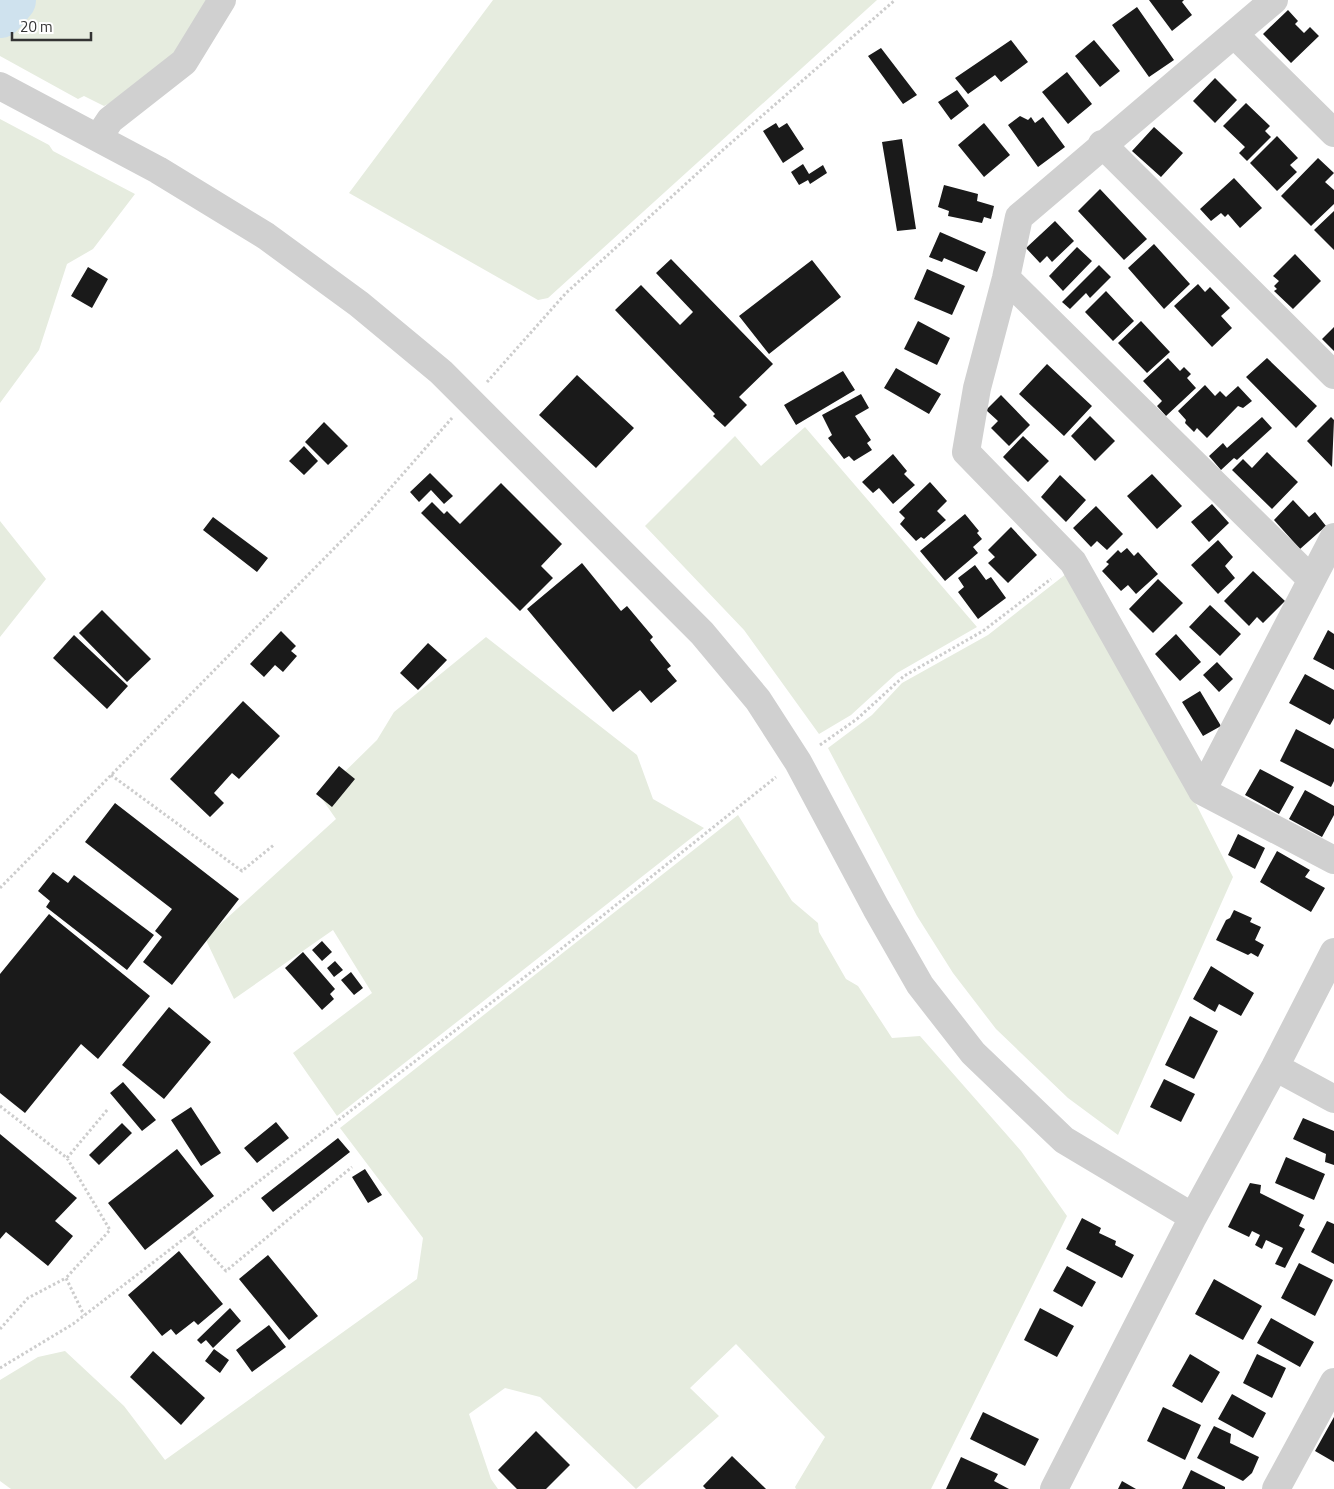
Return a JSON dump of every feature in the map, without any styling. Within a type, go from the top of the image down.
[{"type":"street","points":[[94,136],[110,120],[184,62],[222,0]]},
{"type":"street","points":[[1274,0],[1102,144],[1019,217],[1006,278],[977,388],[966,452],[1074,562],[1202,791],[1334,860]]},
{"type":"street","points":[[1234,34],[1334,133]]},
{"type":"street","points":[[0,86],[158,170],[307,263],[434,366],[702,633],[758,700],[798,762],[876,908],[920,985],[973,1053],[1064,1140],[1193,1218]]},
{"type":"street","points":[[1102,144],[1334,375]]},
{"type":"street","points":[[1006,278],[1311,579]]},
{"type":"street","points":[[1202,791],[1334,537]]},
{"type":"street","points":[[1054,1489],[1193,1218],[1275,1067],[1334,952]]},
{"type":"street","points":[[1275,1067],[1334,1099]]},
{"type":"street","points":[[1276,1489],[1334,1382]]},
{"type":"path","points":[[0,888],[365,517],[573,286],[739,135],[895,0]]},
{"type":"path","points":[[0,1368],[84,1315],[549,959],[798,762],[857,719],[904,676],[983,631],[1074,562]]},
{"type":"path","points":[[111,775],[242,871],[274,844]]},
{"type":"path","points":[[0,1106],[67,1158],[110,1230],[66,1278],[28,1298],[0,1329]]},
{"type":"path","points":[[67,1158],[108,1109]]},
{"type":"path","points":[[190,1233],[226,1271],[352,1167]]},
{"type":"path","points":[[66,1278],[84,1315]]},
{"type":"shaded area","points":[[0,0],[221,0],[203,30],[124,96],[104,106],[84,96],[78,99],[0,56]]},
{"type":"shaded area","points":[[493,0],[877,0],[548,298],[538,300],[349,193]]},
{"type":"shaded area","points":[[0,119],[49,145],[53,151],[135,194],[93,249],[67,264],[39,350],[0,403]]},
{"type":"shaded area","points":[[805,427],[977,627],[897,673],[851,715],[819,734],[744,630],[645,526],[735,436],[761,466]]},
{"type":"shaded area","points":[[0,521],[46,579],[0,637]]},
{"type":"shaded area","points":[[1066,574],[1196,804],[1233,877],[1118,1135],[1068,1098],[996,1029],[953,973],[917,916],[828,748],[872,715],[902,683],[988,635]]},
{"type":"shaded area","points":[[486,637],[637,755],[653,799],[704,828],[337,1116],[293,1053],[372,993],[333,930],[234,999],[205,938],[336,819],[320,796],[377,740],[394,712]]},
{"type":"shaded area","points":[[738,815],[792,901],[818,923],[819,932],[846,979],[858,986],[892,1038],[920,1036],[1021,1151],[1067,1216],[931,1489],[796,1489],[795,1487],[825,1437],[736,1344],[690,1388],[719,1416],[636,1489],[540,1397],[505,1388],[469,1414],[491,1479],[498,1489],[11,1489],[0,1481],[0,1380],[38,1357],[65,1351],[124,1406],[165,1460],[417,1279],[423,1238],[340,1128]]},
{"type":"building","points":[[1149,0],[1184,0],[1182,2],[1192,15],[1172,31]]},
{"type":"building","points":[[1137,7],[1174,60],[1149,77],[1112,25]]},
{"type":"building","points":[[1288,10],[1298,21],[1295,24],[1304,33],[1310,27],[1319,36],[1291,63],[1263,34]]},
{"type":"building","points":[[1011,40],[1028,62],[1001,82],[995,75],[968,94],[955,78]]},
{"type":"building","points":[[1094,40],[1120,71],[1100,87],[1075,56]]},
{"type":"building","points":[[881,48],[917,95],[903,104],[868,56]]},
{"type":"building","points":[[1067,72],[1092,104],[1068,124],[1042,92]]},
{"type":"building","points":[[1215,78],[1237,100],[1215,123],[1193,101]]},
{"type":"building","points":[[957,90],[969,106],[951,120],[938,102]]},
{"type":"building","points":[[1246,103],[1270,126],[1265,131],[1271,137],[1247,161],[1239,153],[1245,147],[1223,126]]},
{"type":"building","points":[[1020,116],[1028,120],[1031,117],[1035,123],[1043,117],[1065,147],[1038,167],[1008,125]]},
{"type":"building","points":[[776,123],[779,128],[787,123],[804,149],[783,163],[763,131]]},
{"type":"building","points":[[984,123],[1010,155],[984,177],[958,145]]},
{"type":"building","points":[[1154,127],[1183,153],[1161,177],[1132,151]]},
{"type":"building","points":[[1277,136],[1298,158],[1290,165],[1297,172],[1277,191],[1250,163]]},
{"type":"building","points":[[902,139],[916,229],[897,231],[882,142]]},
{"type":"building","points":[[1318,158],[1334,173],[1325,182],[1334,190],[1334,204],[1311,226],[1281,196]]},
{"type":"building","points":[[803,164],[809,174],[823,165],[827,173],[810,184],[808,180],[799,185],[791,172]]},
{"type":"building","points":[[1234,178],[1262,208],[1240,228],[1228,214],[1225,217],[1221,213],[1211,221],[1200,209]]},
{"type":"building","points":[[944,185],[978,194],[977,201],[994,206],[991,219],[984,217],[982,223],[948,216],[949,211],[938,207]]},
{"type":"building","points":[[1100,189],[1147,239],[1124,260],[1078,211]]},
{"type":"building","points":[[1334,211],[1334,250],[1314,230]]},
{"type":"building","points":[[1055,221],[1074,241],[1052,262],[1047,256],[1040,263],[1026,248]]},
{"type":"building","points":[[940,232],[986,252],[977,272],[944,258],[942,262],[929,257]]},
{"type":"building","points":[[1154,244],[1190,284],[1164,309],[1128,268]]},
{"type":"building","points":[[1077,247],[1092,261],[1063,291],[1049,276]]},
{"type":"building","points":[[1295,254],[1321,281],[1293,309],[1274,291],[1277,289],[1274,286],[1279,281],[1273,276]]},
{"type":"building","points":[[671,259],[773,364],[739,397],[747,405],[725,427],[713,416],[715,414],[615,310],[641,285],[680,325],[693,312],[656,273]]},
{"type":"building","points":[[812,260],[841,297],[769,354],[739,316]]},
{"type":"building","points":[[1099,265],[1111,277],[1090,298],[1086,293],[1070,309],[1062,302]]},
{"type":"building","points":[[88,267],[108,279],[92,308],[71,296]]},
{"type":"building","points":[[927,269],[965,286],[952,315],[914,299]]},
{"type":"building","points":[[1198,284],[1205,292],[1210,287],[1230,308],[1221,316],[1232,328],[1212,347],[1174,306]]},
{"type":"building","points":[[1106,291],[1134,321],[1113,341],[1085,312]]},
{"type":"building","points":[[918,321],[950,338],[937,365],[904,349]]},
{"type":"building","points":[[1141,321],[1170,352],[1147,373],[1118,343]]},
{"type":"building","points":[[1334,327],[1334,351],[1322,339]]},
{"type":"building","points":[[1168,358],[1180,371],[1184,367],[1191,374],[1187,378],[1196,388],[1166,416],[1157,406],[1162,401],[1143,381]]},
{"type":"building","points":[[1267,358],[1317,406],[1296,428],[1246,377]]},
{"type":"building","points":[[1047,364],[1092,406],[1064,436],[1019,394]]},
{"type":"building","points":[[896,368],[941,394],[929,414],[884,388]]},
{"type":"building","points":[[843,371],[855,390],[796,425],[784,405]]},
{"type":"building","points":[[577,375],[634,428],[596,468],[539,415]]},
{"type":"building","points":[[1205,385],[1215,396],[1220,391],[1226,397],[1238,386],[1252,401],[1243,408],[1238,406],[1207,438],[1197,428],[1194,432],[1185,423],[1186,420],[1178,411]]},
{"type":"building","points":[[861,394],[869,408],[855,416],[871,440],[867,443],[872,450],[854,461],[849,456],[844,459],[828,438],[832,435],[822,415]]},
{"type":"building","points":[[1001,395],[1030,425],[1009,446],[991,428],[998,421],[986,410]]},
{"type":"building","points":[[1090,416],[1115,441],[1095,461],[1071,436]]},
{"type":"building","points":[[1262,417],[1272,428],[1237,460],[1234,458],[1221,470],[1209,456],[1223,443],[1227,448]]},
{"type":"building","points":[[1331,417],[1334,420],[1332,467],[1307,441]]},
{"type":"building","points":[[324,422],[348,446],[328,465],[305,442]]},
{"type":"building","points":[[1023,436],[1049,461],[1028,482],[1003,457]]},
{"type":"building","points":[[304,446],[318,461],[304,475],[289,461]]},
{"type":"building","points":[[1267,452],[1298,482],[1272,509],[1232,470],[1243,459],[1252,468]]},
{"type":"building","points":[[893,454],[907,471],[904,474],[915,485],[893,504],[879,488],[873,493],[862,482]]},
{"type":"building","points":[[430,473],[453,496],[444,504],[431,490],[419,502],[410,492]]},
{"type":"building","points":[[1152,474],[1182,506],[1157,529],[1127,496]]},
{"type":"building","points":[[1060,475],[1086,500],[1066,522],[1041,497]]},
{"type":"building","points":[[930,482],[947,501],[937,511],[946,520],[924,539],[921,537],[916,541],[900,524],[905,518],[899,512]]},
{"type":"building","points":[[501,483],[562,544],[541,566],[553,578],[520,611],[421,513],[432,502],[444,514],[447,511],[460,524]]},
{"type":"building","points":[[1293,500],[1309,517],[1315,512],[1326,526],[1300,549],[1274,520]]},
{"type":"building","points":[[1212,504],[1229,523],[1209,542],[1191,522]]},
{"type":"building","points":[[1096,506],[1123,534],[1107,550],[1097,541],[1091,547],[1073,528]]},
{"type":"building","points":[[965,514],[979,531],[977,533],[982,539],[973,547],[978,553],[945,581],[920,551]]},
{"type":"building","points":[[213,517],[268,558],[257,572],[203,530]]},
{"type":"building","points":[[1011,527],[1037,555],[1008,583],[988,563],[995,557],[988,550]]},
{"type":"building","points":[[1218,540],[1233,557],[1225,566],[1235,578],[1218,594],[1191,565]]},
{"type":"building","points":[[1127,548],[1134,556],[1138,552],[1158,574],[1136,594],[1128,585],[1121,591],[1102,571],[1109,564],[1106,562],[1118,550],[1121,553]]},
{"type":"building","points":[[582,563],[621,611],[627,606],[653,637],[650,640],[671,666],[667,669],[677,681],[651,703],[640,690],[613,712],[527,609]]},
{"type":"building","points":[[975,565],[986,580],[991,577],[1006,598],[978,619],[958,592],[964,587],[958,578]]},
{"type":"building","points":[[1253,571],[1285,601],[1263,623],[1257,617],[1249,626],[1224,601]]},
{"type":"building","points":[[1158,579],[1183,603],[1153,633],[1129,609]]},
{"type":"building","points":[[1210,605],[1241,634],[1220,656],[1189,627]]},
{"type":"building","points":[[102,610],[151,659],[127,682],[79,633]]},
{"type":"building","points":[[1328,630],[1334,634],[1334,670],[1313,659]]},
{"type":"building","points":[[281,631],[296,646],[291,651],[297,656],[283,672],[275,665],[264,677],[250,664]]},
{"type":"building","points":[[1176,634],[1201,662],[1180,681],[1155,654]]},
{"type":"building","points":[[74,635],[128,686],[107,709],[53,658]]},
{"type":"building","points":[[428,643],[447,660],[418,690],[400,673]]},
{"type":"building","points":[[1217,662],[1233,679],[1219,692],[1203,675]]},
{"type":"building","points":[[1305,674],[1334,690],[1334,718],[1330,725],[1289,703]]},
{"type":"building","points":[[1200,691],[1221,726],[1203,736],[1182,702]]},
{"type":"building","points":[[243,701],[280,736],[239,779],[232,773],[214,793],[224,803],[210,817],[170,779]]},
{"type":"building","points":[[1296,729],[1334,749],[1334,781],[1331,787],[1280,761]]},
{"type":"building","points":[[339,766],[355,779],[332,807],[316,794]]},
{"type":"building","points":[[1260,769],[1294,787],[1279,814],[1245,795]]},
{"type":"building","points":[[1305,790],[1334,806],[1334,815],[1322,837],[1289,819]]},
{"type":"building","points":[[115,803],[239,899],[172,985],[143,962],[162,937],[155,931],[172,909],[85,842]]},
{"type":"building","points":[[1238,834],[1265,848],[1255,869],[1228,855]]},
{"type":"building","points":[[1277,851],[1310,870],[1305,877],[1325,888],[1311,912],[1260,882]]},
{"type":"building","points":[[53,872],[68,883],[74,875],[154,935],[127,970],[46,907],[50,901],[38,891]]},
{"type":"building","points":[[1234,910],[1252,918],[1250,922],[1261,927],[1255,940],[1264,945],[1258,957],[1251,953],[1248,955],[1216,940],[1226,920],[1230,918]]},
{"type":"building","points":[[49,914],[150,996],[98,1059],[81,1044],[25,1113],[0,1093],[0,974]]},
{"type":"building","points":[[322,941],[332,952],[322,961],[312,950]]},
{"type":"building","points":[[303,952],[335,989],[330,994],[334,999],[322,1010],[285,968]]},
{"type":"building","points":[[335,961],[343,970],[334,977],[327,968]]},
{"type":"building","points":[[1211,966],[1254,993],[1241,1016],[1219,1004],[1215,1012],[1193,999]]},
{"type":"building","points":[[351,972],[363,988],[354,995],[341,980]]},
{"type":"building","points":[[169,1007],[211,1042],[164,1099],[122,1065]]},
{"type":"building","points":[[1190,1016],[1218,1031],[1194,1079],[1165,1065]]},
{"type":"building","points":[[1164,1079],[1195,1094],[1181,1122],[1150,1107]]},
{"type":"building","points":[[123,1082],[156,1120],[142,1131],[110,1093]]},
{"type":"building","points":[[191,1107],[221,1153],[201,1166],[171,1120]]},
{"type":"building","points":[[1303,1118],[1334,1131],[1334,1165],[1325,1162],[1326,1154],[1293,1139]]},
{"type":"building","points":[[276,1122],[289,1138],[257,1163],[244,1148]]},
{"type":"building","points":[[122,1123],[132,1133],[99,1165],[89,1155]]},
{"type":"building","points":[[0,1134],[77,1198],[55,1221],[73,1236],[48,1266],[6,1232],[0,1239]]},
{"type":"building","points":[[338,1138],[350,1152],[273,1212],[261,1198]]},
{"type":"building","points":[[177,1149],[214,1196],[145,1250],[108,1203]]},
{"type":"building","points":[[1286,1157],[1325,1174],[1314,1200],[1275,1183]]},
{"type":"building","points":[[365,1169],[382,1195],[368,1203],[352,1177]]},
{"type":"building","points":[[1250,1183],[1261,1185],[1260,1193],[1304,1215],[1299,1226],[1305,1229],[1285,1268],[1275,1264],[1283,1248],[1266,1240],[1262,1249],[1255,1245],[1260,1235],[1252,1231],[1249,1237],[1228,1227]]},
{"type":"building","points":[[1082,1218],[1101,1228],[1099,1233],[1116,1241],[1115,1245],[1134,1255],[1122,1278],[1066,1249]]},
{"type":"building","points":[[1327,1221],[1334,1224],[1334,1264],[1311,1252]]},
{"type":"building","points":[[179,1251],[223,1304],[198,1325],[194,1321],[176,1335],[171,1329],[162,1336],[128,1295]]},
{"type":"building","points":[[268,1255],[318,1316],[289,1340],[239,1279]]},
{"type":"building","points":[[1299,1263],[1333,1280],[1315,1316],[1281,1298]]},
{"type":"building","points":[[1067,1266],[1096,1282],[1082,1307],[1053,1291]]},
{"type":"building","points":[[1214,1279],[1262,1306],[1243,1340],[1195,1314]]},
{"type":"building","points":[[230,1308],[241,1321],[213,1348],[206,1340],[201,1344],[197,1340]]},
{"type":"building","points":[[1040,1308],[1074,1326],[1057,1357],[1024,1340]]},
{"type":"building","points":[[1271,1318],[1314,1342],[1300,1367],[1257,1343]]},
{"type":"building","points":[[269,1325],[286,1347],[252,1372],[236,1350]]},
{"type":"building","points":[[214,1349],[229,1360],[220,1373],[205,1361]]},
{"type":"building","points":[[153,1351],[205,1398],[181,1425],[130,1377]]},
{"type":"building","points":[[1190,1354],[1220,1372],[1202,1403],[1172,1386]]},
{"type":"building","points":[[1257,1354],[1286,1368],[1272,1398],[1243,1383]]},
{"type":"building","points":[[1232,1394],[1266,1413],[1253,1438],[1218,1419]]},
{"type":"building","points":[[1163,1407],[1201,1425],[1185,1460],[1147,1441]]},
{"type":"building","points":[[983,1412],[1039,1439],[1025,1466],[970,1439]]},
{"type":"building","points":[[1334,1417],[1334,1462],[1315,1451]]},
{"type":"building","points":[[1214,1426],[1231,1434],[1230,1443],[1259,1457],[1252,1473],[1243,1481],[1197,1458]]},
{"type":"building","points":[[536,1431],[570,1465],[546,1489],[517,1489],[498,1470]]},
{"type":"building","points":[[732,1456],[766,1489],[706,1489],[703,1486]]},
{"type":"building","points":[[961,1457],[998,1474],[994,1481],[1009,1489],[946,1489]]},
{"type":"building","points":[[1191,1470],[1225,1487],[1225,1489],[1182,1489]]},
{"type":"building","points":[[1122,1481],[1136,1489],[1118,1489]]},
{"type":"waterway","points":[[0,14],[12,0]]}]
